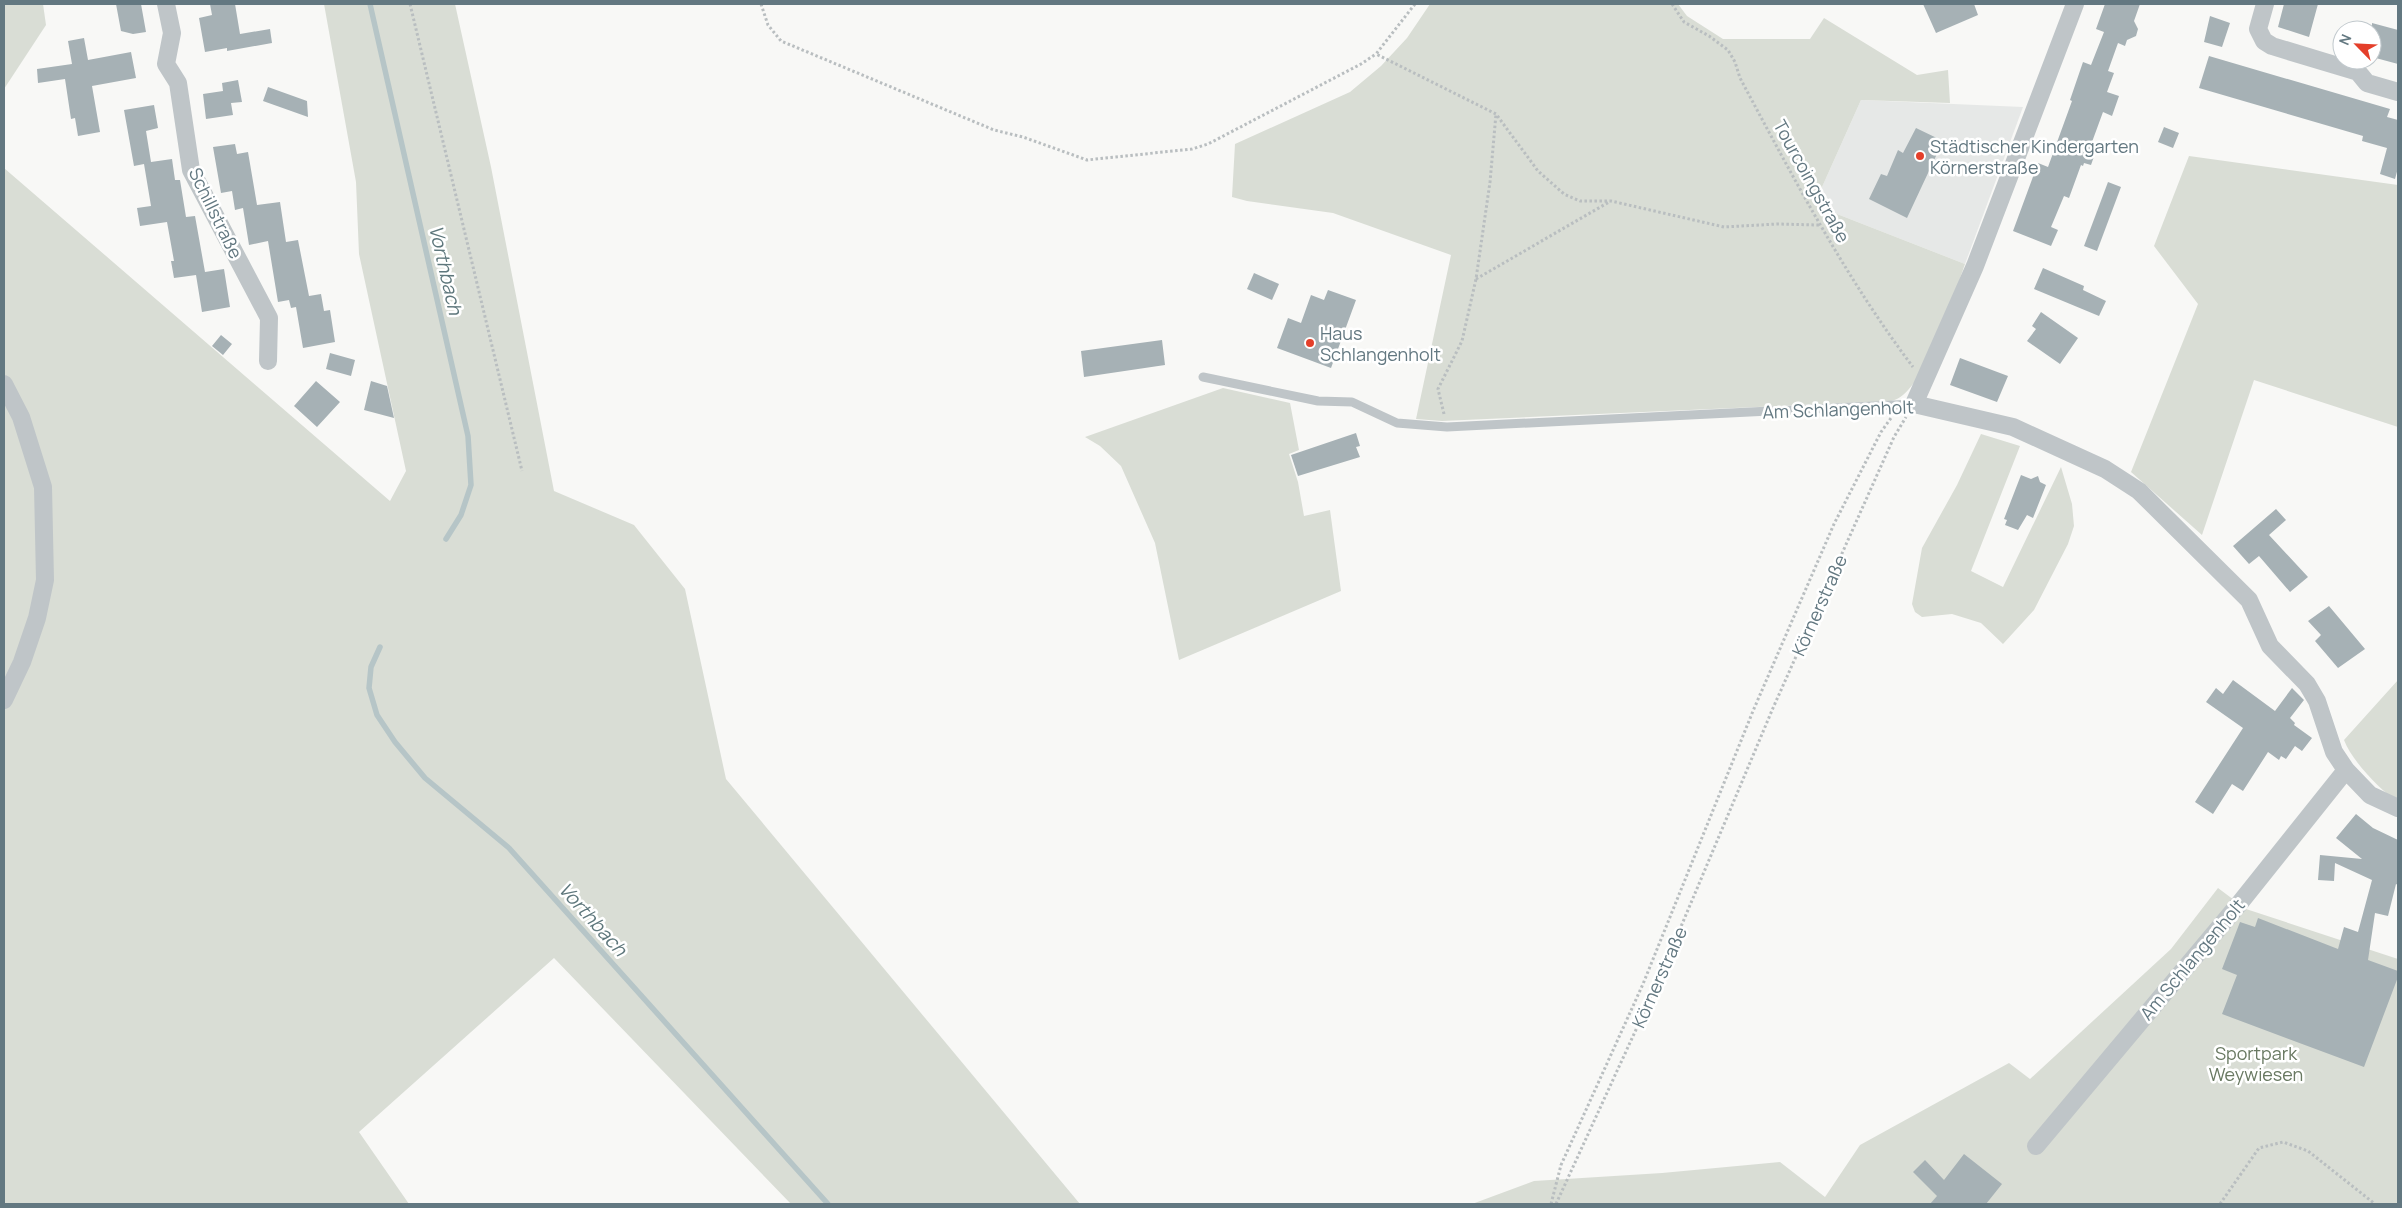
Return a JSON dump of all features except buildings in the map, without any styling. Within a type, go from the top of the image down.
[{"type":"street","name":"Schillstraße","points":[[166,4],[172,33],[166,64],[178,83],[191,170],[269,318],[268,361]]},
{"type":"street","points":[[1914,404],[1975,266],[2075,4]]},
{"type":"street","points":[[2265,4],[2258,29],[2264,41],[2272,46],[2358,72],[2367,83],[2398,92]]},
{"type":"street","points":[[4,384],[21,417],[43,487],[45,580],[37,618],[22,662],[4,700]]},
{"type":"street","name":"Am Schlangenholt","points":[[1914,404],[2013,427],[2105,469],[2139,491],[2249,600],[2270,646],[2308,684],[2317,701],[2334,752],[2346,770],[2370,795],[2398,808]]},
{"type":"street","name":"Am Schlangenholt","points":[[2036,1146],[2251,889],[2346,770]]},
{"type":"lane","name":"Am Schlangenholt","points":[[1203,377],[1318,401],[1352,402],[1397,423],[1447,427],[1914,404]]},
{"type":"path","points":[[410,4],[522,471]]},
{"type":"path","points":[[761,4],[768,25],[781,41],[994,130],[1023,137],[1087,160],[1192,149],[1208,144],[1361,64],[1376,54],[1416,4]]},
{"type":"path","name":"Tourcoingstraße","points":[[1672,4],[1684,22],[1709,36],[1728,50],[1735,62],[1740,78],[1819,225],[1878,321],[1924,382]]},
{"type":"path","points":[[1376,54],[1496,114],[1538,172],[1564,194],[1580,201],[1611,201],[1724,227],[1778,224],[1819,225]]},
{"type":"path","points":[[1447,427],[1438,388],[1462,341],[1476,279],[1490,182],[1496,114]]},
{"type":"path","points":[[1476,279],[1611,201]]},
{"type":"path","points":[[1551,1204],[1561,1165],[1643,984],[1752,711],[1834,524],[1880,432],[1896,411],[1914,404]]},
{"type":"path","name":"Körnerstraße","points":[[1556,1204],[1656,986],[1781,690],[1894,437],[1914,404]]},
{"type":"path","points":[[2220,1204],[2259,1148],[2283,1142],[2308,1151],[2375,1204]]},
{"type":"shaded area","name":"Städtischer Kindergarten Körnerstraße","points":[[1861,100],[2023,107],[1965,264],[1814,205]]},
{"type":"green space","points":[[4,4],[43,4],[46,25],[4,89]]},
{"type":"green space","points":[[324,4],[455,4],[491,167],[554,491],[634,525],[685,589],[726,779],[1080,1204],[791,1204],[554,958],[359,1132],[409,1204],[4,1204],[4,168],[390,501],[406,471],[359,254],[356,182]]},
{"type":"green space","points":[[1430,4],[1678,4],[1687,16],[1723,39],[1810,39],[1824,18],[1917,75],[1948,70],[1950,103],[1861,100],[1814,205],[1965,264],[1936,342],[1915,382],[1903,395],[1891,401],[1442,421],[1416,419],[1451,255],[1333,213],[1247,201],[1232,197],[1235,144],[1350,92],[1381,66],[1407,38]]},
{"type":"green space","points":[[2189,156],[2398,185],[2398,427],[2254,380],[2202,535],[2131,472],[2198,304],[2154,246]]},
{"type":"green space","points":[[1223,388],[1290,403],[1299,450],[1289,454],[1298,482],[1304,516],[1330,510],[1341,591],[1179,660],[1155,543],[1121,466],[1100,446],[1085,437]]},
{"type":"green space","points":[[1981,434],[2020,446],[1971,571],[2003,587],[2061,467],[2072,504],[2074,526],[2068,544],[2034,610],[2003,644],[1981,623],[1952,614],[1922,617],[1915,612],[1912,604],[1922,548],[1957,485]]},
{"type":"green space","points":[[2398,680],[2398,802],[2367,774],[2353,757],[2344,740]]},
{"type":"green space","name":"Sportpark Weywiesen","points":[[2218,888],[2246,909],[2398,959],[2398,1204],[1472,1204],[1534,1181],[1662,1173],[1780,1162],[1825,1197],[1860,1145],[2009,1063],[2030,1079],[2171,949]]},
{"type":"waterway","name":"Vorthbach","points":[[370,4],[468,436],[471,485],[461,515],[446,539]]},
{"type":"waterway","name":"Vorthbach","points":[[380,647],[371,667],[369,688],[377,715],[395,742],[425,778],[509,848],[828,1204]]},
{"type":"place","name":"Städtischer Kindergarten Körnerstraße","points":[[1920,156]]},
{"type":"place","name":"Haus Schlangenholt","points":[[1310,343]]}]
